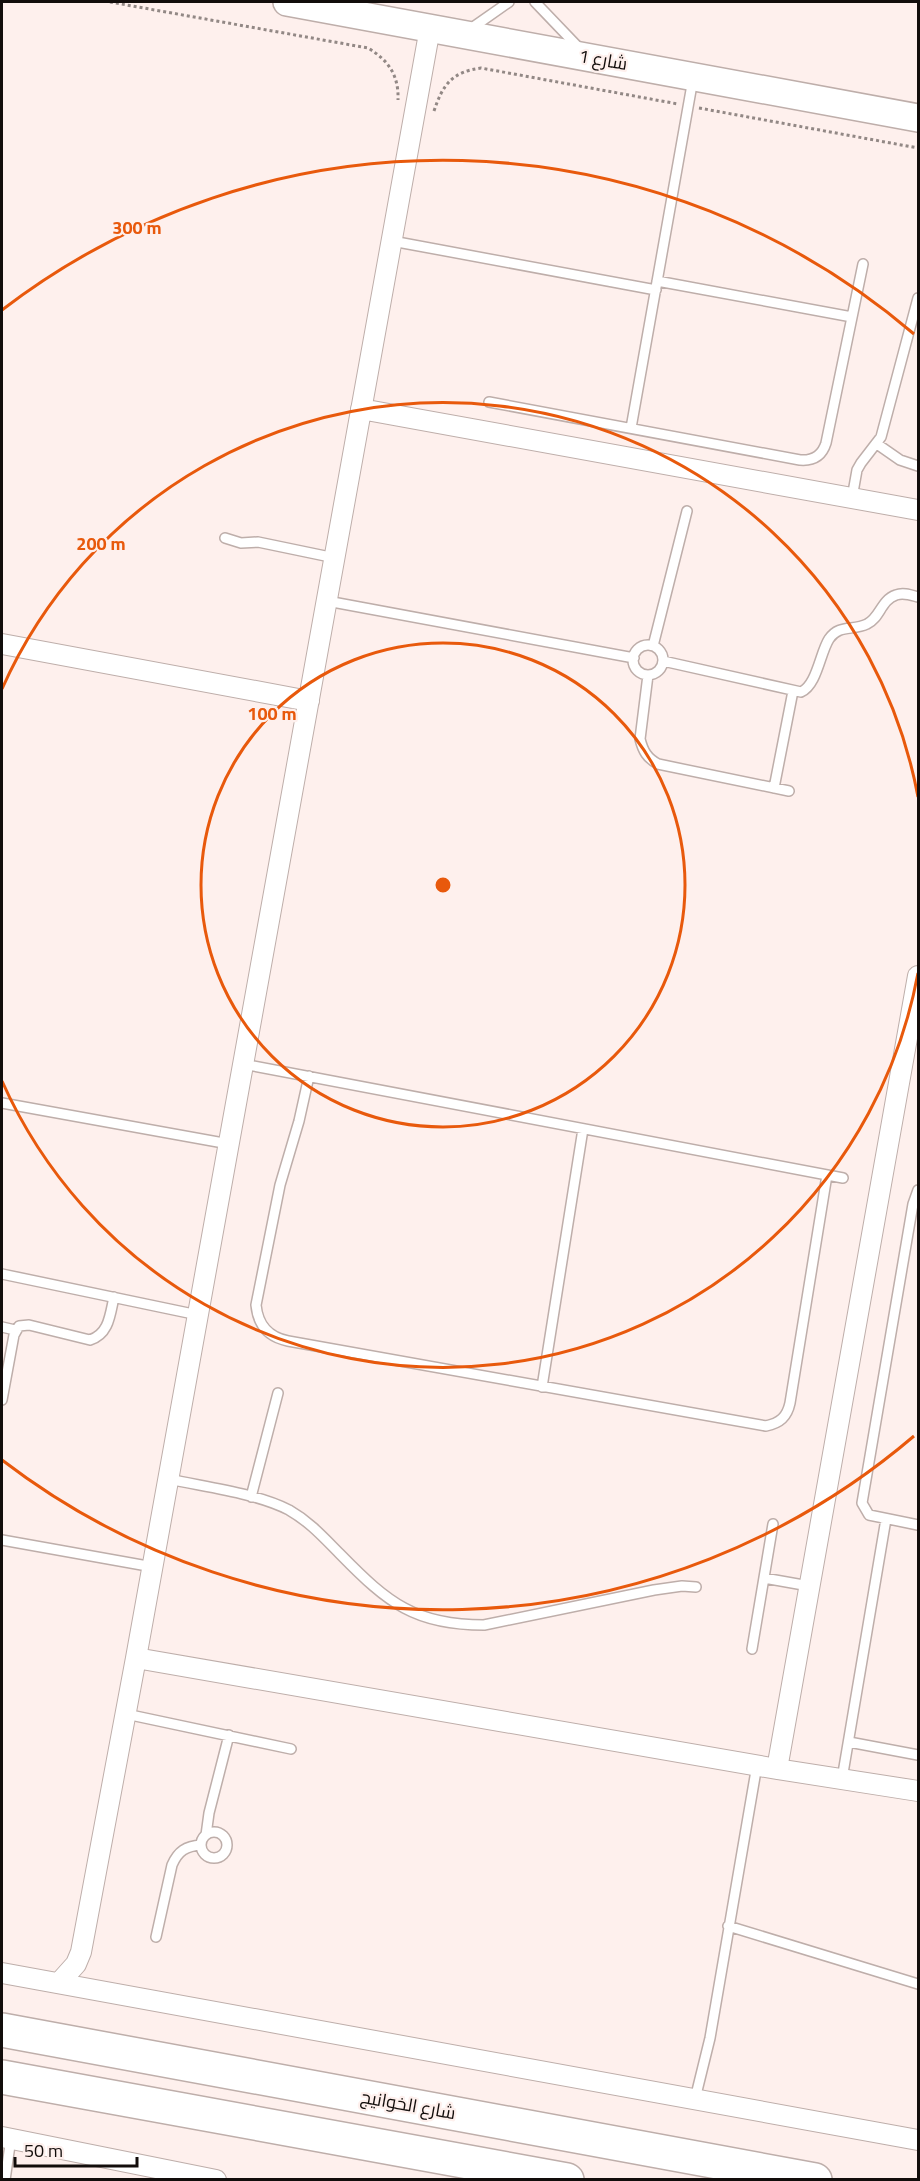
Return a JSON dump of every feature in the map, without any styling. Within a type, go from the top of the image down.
[{"type":"highway","name":"شارع الخوانيج","points":[[2,2030],[815,2180]]},
{"type":"highway","points":[[2,2077],[567,2180]]},
{"type":"highway","points":[[377,2145],[414,2162],[475,2180]]},
{"type":"street","name":"شارع 1","points":[[287,2],[918,118]]},
{"type":"street","points":[[59,1983],[72,1969],[81,1952],[169,1479],[430,28]]},
{"type":"street","points":[[361,409],[918,510]]},
{"type":"street","points":[[2,644],[309,701]]},
{"type":"street","points":[[777,1769],[918,976]]},
{"type":"street","points":[[136,1658],[777,1769],[918,1791]]},
{"type":"street","points":[[81,1952],[86,1978],[93,1990]]},
{"type":"street","points":[[2,1973],[918,2140]]},
{"type":"street","points":[[6,2138],[216,2180]]},
{"type":"lane","points":[[463,34],[509,2]]},
{"type":"lane","points":[[535,2],[588,57]]},
{"type":"lane","points":[[631,428],[694,76]]},
{"type":"lane","points":[[392,241],[852,317]]},
{"type":"lane","points":[[489,402],[800,460],[814,459],[820,455],[826,443],[863,264]]},
{"type":"lane","points":[[852,498],[857,470],[881,437],[918,298]]},
{"type":"lane","points":[[877,444],[900,460],[918,466]]},
{"type":"lane","points":[[653,646],[687,510]]},
{"type":"lane","points":[[225,538],[241,543],[258,542],[335,558]]},
{"type":"lane","points":[[663,661],[801,692],[809,687],[829,639],[834,634],[847,627],[868,624],[888,599],[895,595],[902,593],[918,597]]},
{"type":"lane","points":[[327,601],[634,658]]},
{"type":"lane","points":[[653,646],[660,651],[663,661],[657,672],[648,675],[637,670],[634,658],[643,647],[653,646]]},
{"type":"lane","points":[[648,675],[640,739],[642,749],[649,759],[658,764],[789,791]]},
{"type":"lane","points":[[774,788],[793,691]]},
{"type":"lane","points":[[243,1064],[843,1178]]},
{"type":"lane","points":[[309,1076],[282,1179],[256,1305],[261,1325],[277,1339],[766,1426],[775,1424],[783,1419],[790,1403],[827,1175]]},
{"type":"lane","points":[[2,1103],[229,1144]]},
{"type":"lane","points":[[542,1387],[583,1129]]},
{"type":"lane","points":[[918,1190],[913,1203],[862,1503],[869,1515],[918,1525]]},
{"type":"lane","points":[[2,1274],[198,1315]]},
{"type":"lane","points":[[2,1400],[4,1374],[15,1330],[24,1324],[90,1340],[99,1337],[105,1331],[114,1298]]},
{"type":"lane","points":[[2,1327],[15,1330]]},
{"type":"lane","points":[[251,1497],[278,1394]]},
{"type":"lane","points":[[169,1479],[268,1501],[289,1510],[308,1522],[325,1537],[380,1594],[404,1609],[429,1620],[456,1625],[484,1625],[654,1590],[682,1586],[696,1587]]},
{"type":"lane","points":[[842,1779],[886,1519]]},
{"type":"lane","points":[[752,1649],[773,1524]]},
{"type":"lane","points":[[2,1540],[153,1567]]},
{"type":"lane","points":[[764,1578],[809,1586]]},
{"type":"lane","points":[[126,1714],[291,1749]]},
{"type":"lane","points":[[206,1835],[212,1832],[222,1835],[227,1846],[222,1856],[211,1857],[202,1850],[201,1845],[206,1835],[209,1813],[229,1736]]},
{"type":"lane","points":[[849,1742],[918,1755]]},
{"type":"lane","points":[[694,2099],[710,2038],[757,1765]]},
{"type":"lane","points":[[156,1937],[176,1856],[191,1845],[201,1845]]},
{"type":"lane","points":[[728,1926],[918,1984]]},
{"type":"lane","points":[[4,2180],[6,2138]]},
{"type":"path","points":[[110,2],[368,48],[389,64],[398,89],[397,103]]},
{"type":"path","points":[[412,130],[422,131],[430,125],[444,88],[454,77],[466,70],[481,68],[918,148]]}]
